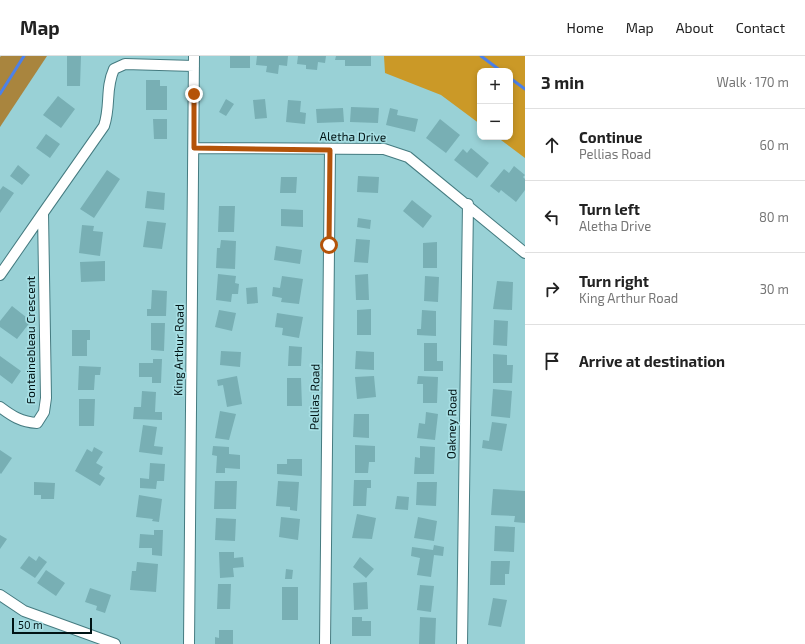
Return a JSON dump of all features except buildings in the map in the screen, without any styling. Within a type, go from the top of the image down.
[{"type":"street","name":"King Arthur Road","points":[[189,644],[194,61]]},
{"type":"street","points":[[0,275],[104,126],[108,112],[108,81],[114,69],[124,64],[194,61]]},
{"type":"street","name":"Aletha Drive","points":[[194,148],[384,150],[398,152],[408,157],[468,204],[525,253]]},
{"type":"street","name":"Pellias Road","points":[[325,644],[330,150]]},
{"type":"street","name":"Oakney Road","points":[[462,644],[468,204]]},
{"type":"street","name":"Fontainebleau Crescent","points":[[0,407],[15,418],[24,422],[37,423],[44,412],[46,398],[43,213]]},
{"type":"street","points":[[0,595],[24,612],[115,644]]},
{"type":"shaded area","points":[[47,56],[0,127],[0,57]]},
{"type":"shaded area","points":[[384,56],[525,56],[525,158],[501,140],[513,140],[513,68],[477,68],[477,122],[441,95],[385,73]]},
{"type":"waterway","points":[[0,94],[24,56]]},
{"type":"waterway","points":[[481,56],[497,68]]},
{"type":"waterway","points":[[513,80],[525,89]]},
{"type":"route","points":[[194,94],[194,148],[330,150],[329,245]]}]
